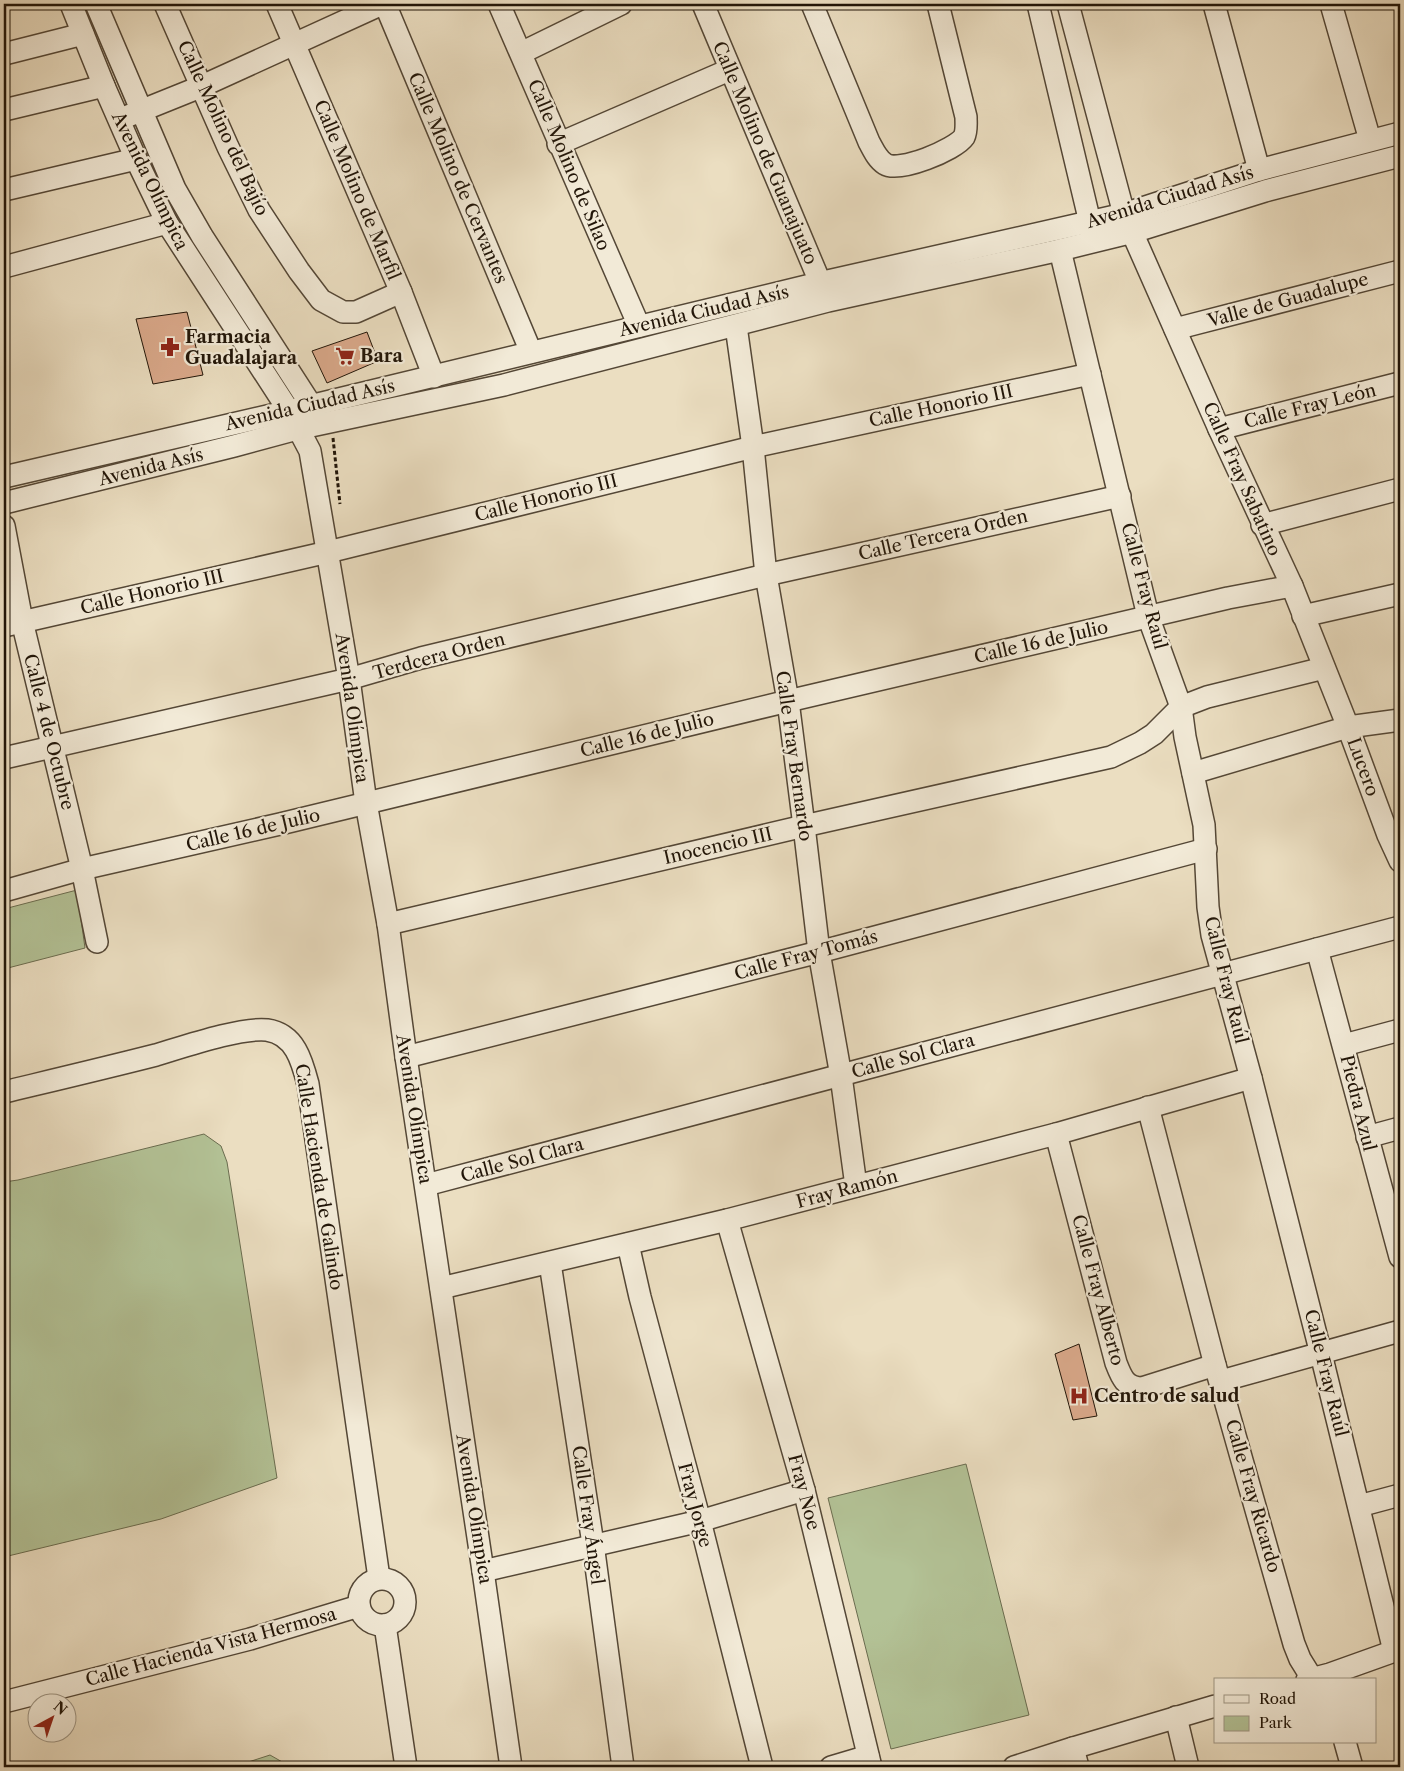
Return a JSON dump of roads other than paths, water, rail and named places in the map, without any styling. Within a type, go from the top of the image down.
[{"type":"street","name":"Avenida Olímpica","points":[[71,4],[104,86],[167,223],[301,422],[310,451],[350,679],[366,804],[388,924],[406,1057],[484,1571],[511,1767]]},
{"type":"street","name":"Avenida Olímpica","points":[[96,4],[175,189],[202,236],[311,406],[301,422]]},
{"type":"street","name":"Calle Molino del Bajío","points":[[165,4],[200,87],[259,210],[299,271],[321,300],[343,312],[356,312],[401,292]]},
{"type":"street","name":"Calle Molino de Marfil","points":[[277,4],[401,292],[434,376]]},
{"type":"street","points":[[119,119],[200,87],[384,4]]},
{"type":"street","name":"Calle Molino de Cervantes","points":[[384,4],[532,352]]},
{"type":"street","name":"Calle Molino de Silao","points":[[499,4],[558,144],[639,326]]},
{"type":"street","points":[[521,53],[621,4]]},
{"type":"street","name":"Calle Molino de Guanajuato","points":[[702,4],[824,292]]},
{"type":"street","points":[[812,4],[869,142],[877,156],[885,164],[894,167],[909,164],[951,147],[958,143],[965,135],[966,118],[938,4]]},
{"type":"street","points":[[1038,4],[1092,232]]},
{"type":"street","name":"Calle Fray Sabatino","points":[[1068,4],[1128,223],[1262,525],[1292,586],[1348,727]]},
{"type":"street","points":[[1214,4],[1259,170]]},
{"type":"street","points":[[1332,4],[1370,140]]},
{"type":"street","points":[[4,54],[84,34]]},
{"type":"street","points":[[558,144],[729,70]]},
{"type":"street","points":[[4,110],[104,86]]},
{"type":"street","name":"Avenida Ciudad Asís","points":[[1128,223],[1259,170],[1400,133]]},
{"type":"street","name":"Avenida Ciudad Asís","points":[[4,476],[504,385],[736,326],[824,292],[1092,232],[1400,156]]},
{"type":"street","points":[[4,190],[136,159]]},
{"type":"street","points":[[4,267],[167,223]]},
{"type":"street","name":"Avenida Ciudad Asís","points":[[311,406],[639,326],[1060,250],[1092,232]]},
{"type":"street","name":"Calle Fray Raúl","points":[[1060,250],[1148,616],[1181,707],[1185,737],[1204,825],[1208,907],[1212,935],[1397,1650]]},
{"type":"street","name":"Valle de Guadalupe","points":[[1175,329],[1400,271]]},
{"type":"street","name":"Calle Fray Bernardo","points":[[736,326],[753,447],[766,575],[788,700],[819,952],[841,1076],[856,1186]]},
{"type":"street","name":"Calle Honorio III","points":[[13,623],[328,552],[753,447],[1090,374]]},
{"type":"street","name":"Calle Fray León","points":[[1219,429],[1400,383]]},
{"type":"street","name":"Avenida Asís","points":[[4,503],[301,422]]},
{"type":"street","points":[[1262,525],[1400,489]]},
{"type":"street","name":"Calle Tercera Orden","points":[[766,575],[1120,496]]},
{"type":"street","name":"Calle 4 de Octubre","points":[[4,526],[13,623],[52,746],[82,869],[97,942]]},
{"type":"street","name":"Terdcera Orden","points":[[52,746],[350,679],[421,658],[766,575]]},
{"type":"street","name":"Calle 16 de Julio","points":[[4,891],[82,869],[366,804],[788,700],[1148,616],[1292,586]]},
{"type":"street","points":[[1303,616],[1400,594]]},
{"type":"street","points":[[1181,707],[1207,697],[1324,668]]},
{"type":"street","name":"Inocencio III","points":[[388,924],[804,826],[1111,757],[1140,744],[1154,734],[1181,707]]},
{"type":"street","points":[[1193,773],[1348,727],[1400,720]]},
{"type":"street","name":"Lucero","points":[[1348,727],[1394,834],[1400,861]]},
{"type":"street","points":[[4,758],[52,746]]},
{"type":"street","name":"Calle Fray Tomás","points":[[406,1057],[819,952],[1206,849]]},
{"type":"street","name":"Calle Sol Clara","points":[[426,1185],[1400,927]]},
{"type":"street","name":"Piedra Azul","points":[[1317,949],[1367,1137],[1396,1232],[1400,1257]]},
{"type":"street","name":"Calle Hacienda de Galindo","points":[[4,1092],[252,1030],[268,1030],[283,1037],[295,1047],[303,1062],[308,1084],[379,1578]]},
{"type":"street","points":[[1344,1045],[1400,1030]]},
{"type":"street","name":"Fray Ramón","points":[[441,1288],[727,1220],[1056,1134],[1250,1078]]},
{"type":"street","name":"Calle Fray Ricardo","points":[[1148,1107],[1218,1373],[1294,1644],[1310,1678]]},
{"type":"street","points":[[1367,1137],[1400,1128]]},
{"type":"street","name":"Calle Fray Alberto","points":[[1056,1134],[1116,1363],[1122,1378],[1128,1385],[1142,1388],[1321,1354],[1400,1332]]},
{"type":"street","name":"Fray Noe","points":[[727,1220],[804,1490],[869,1761]]},
{"type":"street","name":"Fray Jorge","points":[[628,1244],[640,1297],[700,1521],[762,1767]]},
{"type":"street","name":"Calle Fray Ángel","points":[[550,1263],[593,1544],[624,1767]]},
{"type":"street","points":[[484,1571],[593,1544],[700,1521],[804,1490]]},
{"type":"street","points":[[1359,1506],[1400,1495]]},
{"type":"street","points":[[379,1578],[393,1581],[399,1586],[406,1599],[403,1613],[392,1623],[385,1625],[371,1622],[359,1606],[361,1591],[366,1585],[379,1578]]},
{"type":"street","name":"Calle Hacienda Vista Hermosa","points":[[4,1702],[250,1639],[359,1606]]},
{"type":"street","points":[[385,1625],[406,1767]]},
{"type":"street","points":[[1315,1678],[1397,1650]]},
{"type":"street","points":[[1014,1767],[1076,1757],[1176,1717],[1214,1706]]},
{"type":"street","points":[[1176,1717],[1188,1767]]},
{"type":"street","points":[[1346,1744],[1352,1767]]},
{"type":"street","points":[[831,1767],[869,1761]]},
{"type":"place","name":"Farmacia Guadalajara","points":[[170,347]]},
{"type":"place","name":"Bara","points":[[345,356]]},
{"type":"place","name":"Centro de salud","points":[[1079,1396]]}]
